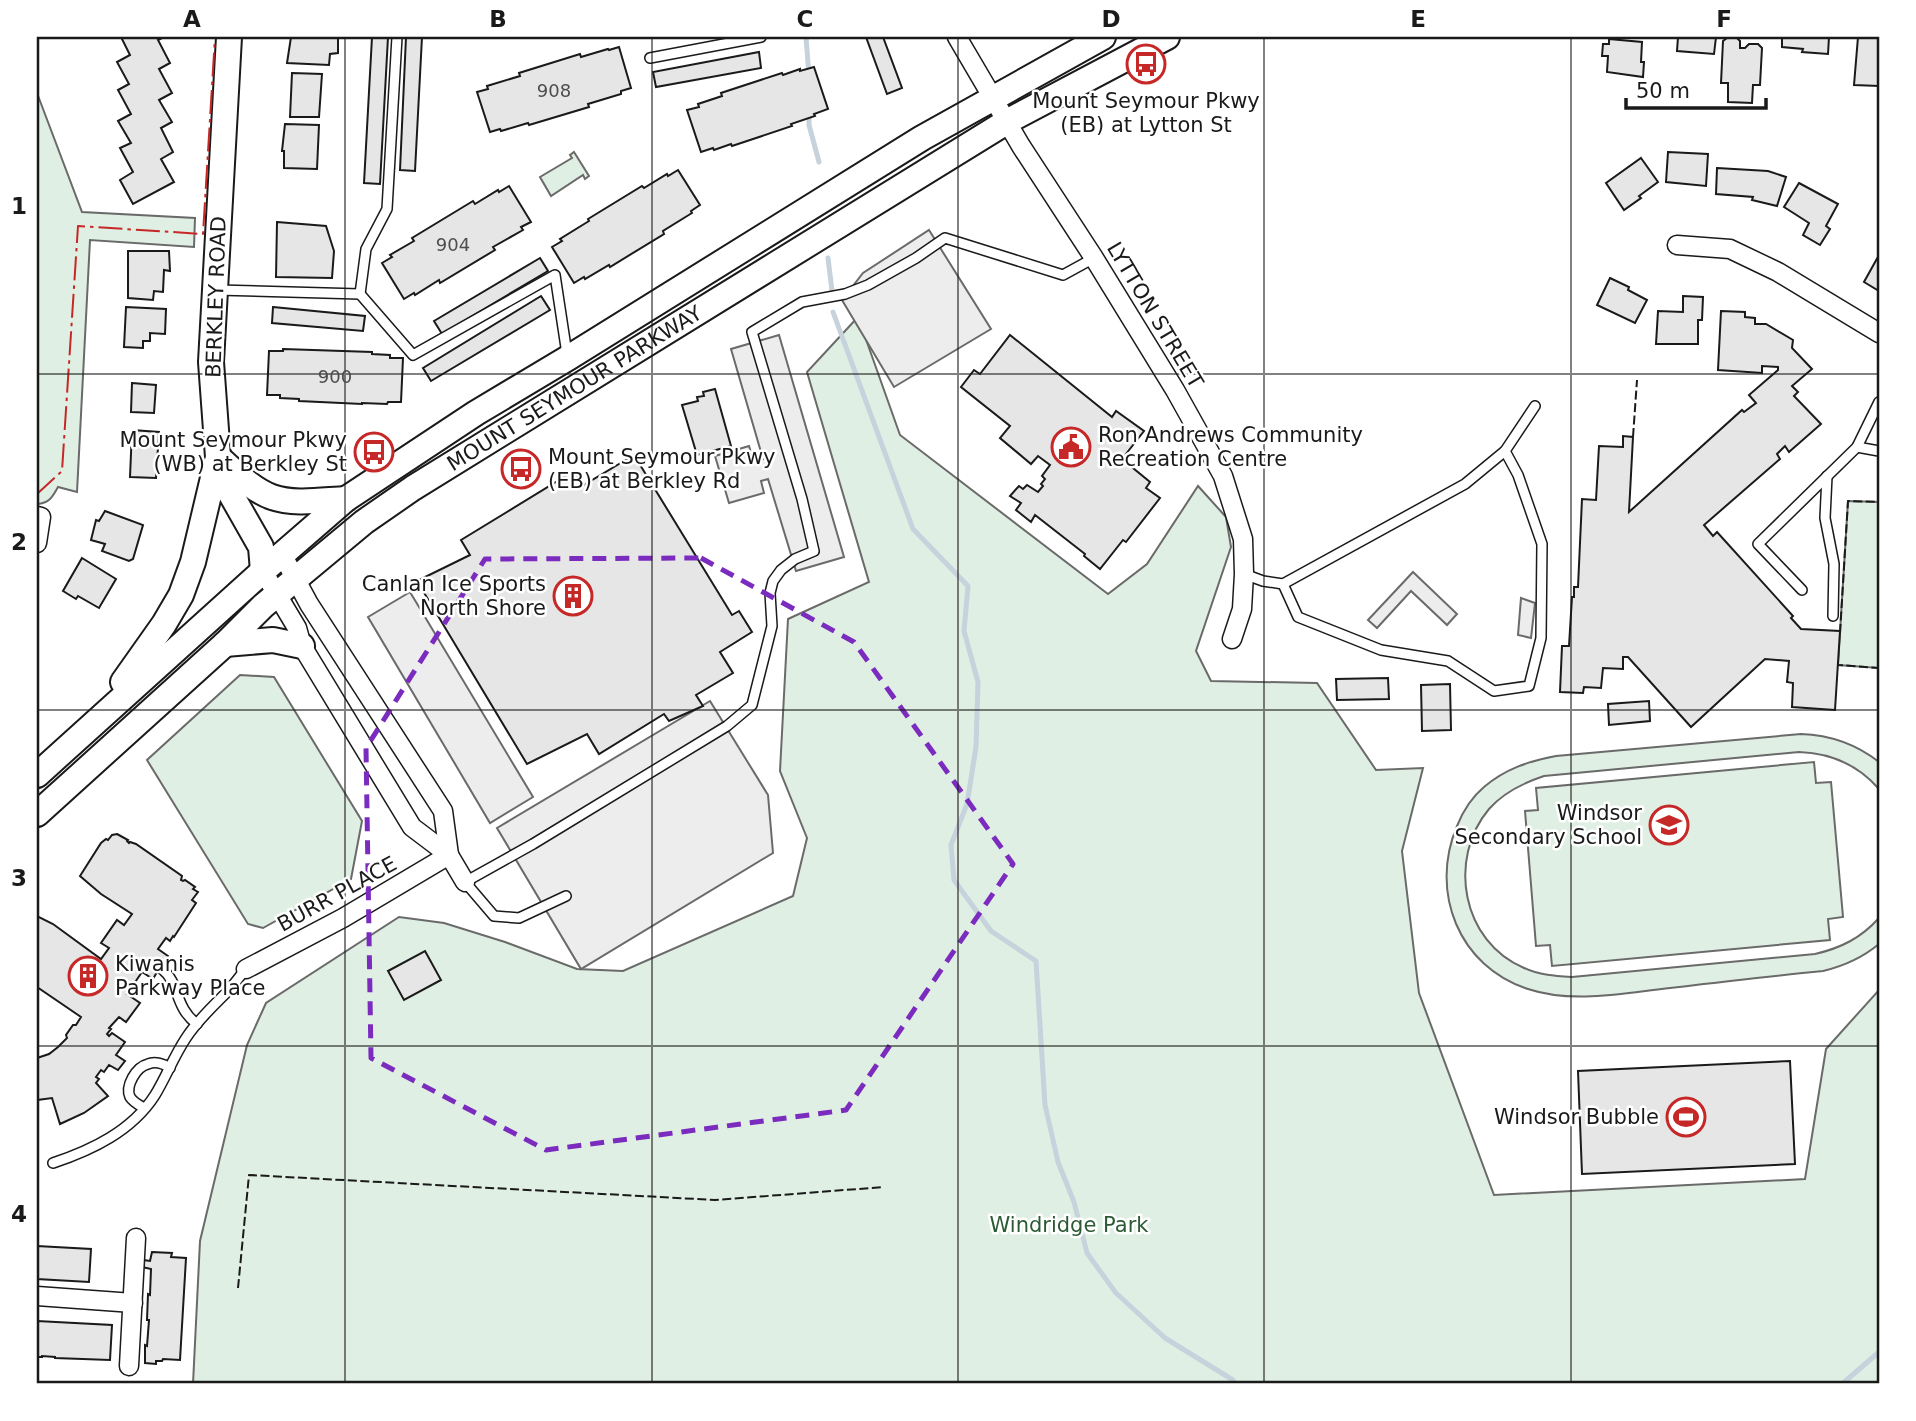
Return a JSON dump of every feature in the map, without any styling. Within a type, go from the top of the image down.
[{"type":"main road","name":"BERKLEY ROAD","points":[[229,37],[211,362],[218,457],[224,482],[269,557]]},
{"type":"main road","name":"MOUNT SEYMOUR PARKWAY","points":[[37,775],[269,557],[346,499],[476,413],[922,138],[1103,37]]},
{"type":"main road","name":"MOUNT SEYMOUR PARKWAY","points":[[37,814],[257,612],[364,522],[413,488],[1008,121],[1167,37]]},
{"type":"main road","points":[[95,721],[153,641],[181,595],[193,562],[218,457],[249,483],[272,497],[290,501],[346,499]]},
{"type":"main road","points":[[225,644],[273,640],[302,646]]},
{"type":"street","name":"LYTTON STREET","points":[[957,37],[1175,390],[1223,475],[1243,539],[1242,609],[1233,639]]},
{"type":"street","points":[[1677,244],[1730,249],[1779,272],[1879,333]]},
{"type":"street","points":[[37,516],[41,517],[37,543]]},
{"type":"street","name":"BERKLEY ROAD","points":[[269,557],[286,587],[302,646],[412,827],[449,855],[465,882]]},
{"type":"street","name":"BERKLEY ROAD","points":[[269,557],[286,587],[309,604],[443,811],[449,855]]},
{"type":"street","name":"BURR PLACE","points":[[246,969],[343,918],[449,855]]},
{"type":"street","points":[[130,1366],[136,1238]]},
{"type":"street","points":[[37,1296],[133,1303]]},
{"type":"lane","points":[[360,294],[366,249],[387,208],[397,37]]},
{"type":"lane","points":[[650,58],[761,37]]},
{"type":"lane","points":[[566,896],[519,918],[494,916],[465,882],[533,844],[727,726],[752,705],[772,626],[770,593],[773,580],[780,570],[795,559],[814,551],[802,499],[752,332],[802,303],[845,294],[868,285],[945,238],[1063,275],[1094,258]]},
{"type":"lane","points":[[215,290],[360,294],[413,355],[555,275],[568,358]]},
{"type":"lane","points":[[1802,590],[1758,544],[1857,447],[1879,402]]},
{"type":"lane","points":[[1244,574],[1283,584],[1465,484],[1505,451],[1535,406]]},
{"type":"lane","points":[[1857,447],[1879,451]]},
{"type":"lane","points":[[1283,584],[1298,617],[1381,650],[1448,661],[1494,691],[1529,686],[1541,638],[1542,544],[1518,475],[1505,451]]},
{"type":"lane","points":[[1827,476],[1825,518],[1834,564],[1832,616]]},
{"type":"lane","points":[[162,969],[169,975],[182,1008],[197,1024]]},
{"type":"lane","points":[[53,1163],[103,1142],[144,1108],[153,1098],[186,1037],[246,969]]},
{"type":"lane","points":[[144,1108],[131,1099],[129,1093],[134,1075],[143,1065],[149,1063],[170,1068]]},
{"type":"highlighted area","points":[[701,558],[854,642],[1013,864],[846,1110],[546,1150],[371,1058],[366,748],[485,559]]},
{"type":"green space","points":[[37,93],[82,212],[195,218],[194,247],[90,240],[77,492],[58,487],[50,499],[37,504]]},
{"type":"green space","points":[[574,152],[589,176],[585,179],[583,175],[551,196],[540,177],[572,158],[570,155]]},
{"type":"green space","name":"Windridge Park","points":[[858,317],[900,435],[1108,594],[1147,564],[1198,486],[1226,517],[1231,547],[1196,651],[1211,681],[1317,683],[1376,770],[1423,768],[1402,851],[1419,993],[1494,1195],[1805,1179],[1826,1049],[1879,990],[1879,1384],[193,1384],[200,1241],[247,1045],[266,1003],[399,917],[444,923],[577,969],[623,971],[793,896],[807,838],[780,771],[788,619],[869,582],[807,372]]},
{"type":"green space","points":[[1848,501],[1879,502],[1879,668],[1838,665]]},
{"type":"green space","points":[[240,675],[274,677],[362,821],[351,879],[263,928],[248,924],[147,760]]},
{"type":"green space","points":[[1801,734],[1842,742],[1879,762],[1879,789],[1862,773],[1843,762],[1822,755],[1799,752],[1544,776],[1507,793],[1489,809],[1476,829],[1468,851],[1465,874],[1468,898],[1486,939],[1503,956],[1524,968],[1548,975],[1572,977],[1815,954],[1850,941],[1879,918],[1879,944],[1866,953],[1823,971],[1581,997],[1528,989],[1504,978],[1484,964],[1468,945],[1456,924],[1449,901],[1449,851],[1457,826],[1468,805],[1500,775],[1527,763],[1556,756]]},
{"type":"green space","points":[[1814,762],[1816,783],[1831,782],[1843,917],[1828,919],[1830,940],[1552,966],[1550,945],[1536,946],[1525,811],[1538,810],[1536,788]]},
{"type":"shaded area","points":[[929,230],[991,329],[894,387],[842,300],[863,273]]},
{"type":"shaded area","points":[[779,335],[844,557],[796,571],[768,479],[761,481],[764,493],[729,503],[715,456],[749,446],[754,462],[763,459],[731,349]]},
{"type":"shaded area","points":[[1413,572],[1457,614],[1447,625],[1411,591],[1377,628],[1368,620]]},
{"type":"shaded area","points":[[410,592],[533,797],[490,823],[368,617]]},
{"type":"shaded area","points":[[1521,598],[1535,603],[1531,638],[1518,635]]},
{"type":"shaded area","points":[[710,701],[768,795],[773,853],[581,969],[497,828]]},
{"type":"building","points":[[121,37],[164,37],[158,40],[170,63],[159,69],[172,93],[159,100],[172,122],[161,128],[173,152],[161,159],[174,182],[133,204],[120,180],[133,172],[120,148],[131,143],[118,121],[131,114],[118,90],[129,84],[117,62],[130,55]]},
{"type":"building","points":[[291,37],[338,37],[338,53],[330,54],[329,65],[287,63]]},
{"type":"building","points":[[372,37],[388,37],[380,184],[364,183]]},
{"type":"building","points":[[406,37],[422,37],[415,171],[400,170]]},
{"type":"building","points":[[866,37],[883,37],[902,88],[887,94]]},
{"type":"building","points":[[1678,37],[1716,37],[1714,54],[1677,51]]},
{"type":"building","points":[[1782,37],[1829,37],[1828,54],[1782,47]]},
{"type":"building","points":[[1858,37],[1879,38],[1879,86],[1854,85]]},
{"type":"building","points":[[1737,38],[1740,48],[1758,44],[1762,48],[1760,85],[1753,85],[1752,103],[1728,102],[1728,83],[1721,83],[1723,41]]},
{"type":"building","points":[[1609,39],[1642,42],[1643,77],[1607,72],[1608,56],[1602,56],[1603,44],[1609,44]]},
{"type":"building","points":[[619,47],[631,88],[621,91],[621,94],[588,104],[589,107],[529,125],[528,123],[490,132],[477,92],[488,89],[487,86],[520,76],[519,73],[580,54],[581,57]]},
{"type":"building","points":[[759,52],[761,68],[656,87],[653,72]]},
{"type":"building","points":[[814,67],[828,109],[791,124],[792,126],[732,146],[731,144],[701,152],[687,110],[722,96],[721,93],[782,73],[783,75]]},
{"type":"building","points":[[292,73],[322,74],[319,117],[290,117]]},
{"type":"building","points":[[285,124],[319,125],[317,169],[284,168],[282,151]]},
{"type":"building","points":[[1668,152],[1708,154],[1706,186],[1666,182]]},
{"type":"building","points":[[1641,158],[1658,182],[1624,210],[1606,183]]},
{"type":"building","points":[[1717,168],[1768,171],[1786,177],[1777,206],[1752,200],[1753,197],[1716,194]]},
{"type":"building","points":[[678,170],[700,205],[663,231],[664,234],[610,267],[609,265],[574,283],[552,247],[589,221],[588,219],[642,186],[644,188]]},
{"type":"building","points":[[1799,183],[1838,204],[1826,226],[1830,229],[1820,245],[1803,235],[1809,223],[1784,207]]},
{"type":"building","points":[[509,186],[531,222],[521,227],[523,230],[493,247],[495,250],[440,283],[439,280],[404,299],[382,263],[414,241],[412,238],[473,201],[475,204]]},
{"type":"building","points":[[277,222],[326,226],[334,251],[332,278],[276,277]]},
{"type":"building","points":[[128,251],[169,251],[170,271],[164,270],[163,292],[154,291],[153,300],[128,298]]},
{"type":"building","points":[[1879,255],[1879,291],[1864,282]]},
{"type":"building","points":[[540,258],[548,271],[442,334],[434,321]]},
{"type":"building","points":[[1610,278],[1647,300],[1635,323],[1597,305]]},
{"type":"building","points":[[541,296],[550,310],[431,381],[423,368]]},
{"type":"building","points":[[1683,296],[1703,297],[1702,320],[1698,320],[1698,344],[1656,344],[1658,311],[1683,312]]},
{"type":"building","points":[[126,307],[166,309],[165,334],[150,333],[150,341],[143,341],[143,348],[124,347]]},
{"type":"building","points":[[273,307],[365,316],[363,331],[272,323]]},
{"type":"building","points":[[1721,311],[1745,312],[1745,317],[1755,318],[1755,324],[1766,324],[1793,340],[1792,348],[1812,369],[1792,386],[1798,392],[1794,396],[1821,424],[1789,452],[1785,446],[1777,454],[1780,459],[1704,525],[1713,536],[1717,532],[1793,616],[1791,618],[1801,629],[1840,631],[1835,710],[1792,707],[1793,683],[1787,682],[1789,661],[1765,659],[1691,727],[1628,657],[1623,657],[1623,669],[1603,668],[1601,688],[1584,687],[1583,693],[1560,692],[1562,646],[1569,646],[1572,597],[1574,587],[1578,587],[1582,499],[1596,500],[1599,446],[1623,447],[1623,436],[1633,437],[1629,512],[1742,410],[1744,412],[1756,403],[1749,395],[1778,370],[1778,367],[1762,366],[1762,373],[1718,370]]},
{"type":"building","name":"Ron Andrews Community Recreation Centre","points":[[1010,335],[1112,417],[1116,411],[1144,431],[1122,459],[1150,482],[1146,488],[1160,498],[1126,542],[1123,540],[1100,569],[1035,515],[1031,522],[1016,510],[1021,503],[1010,496],[1019,486],[1023,489],[1027,485],[1038,492],[1045,479],[1042,476],[1050,465],[1038,456],[1031,464],[1000,438],[1010,426],[961,387],[974,370],[980,374]]},
{"type":"building","points":[[283,349],[372,352],[390,355],[390,358],[403,358],[401,402],[362,404],[299,401],[280,398],[280,395],[267,395],[269,351]]},
{"type":"building","points":[[132,383],[156,385],[154,413],[131,412]]},
{"type":"building","points":[[715,389],[731,446],[697,455],[682,405],[698,401],[697,397],[704,396],[703,392]]},
{"type":"building","points":[[132,430],[159,432],[156,478],[130,477]]},
{"type":"building","name":"Canlan Ice Sports North Shore","points":[[634,455],[732,615],[739,611],[752,632],[720,652],[733,673],[696,695],[703,706],[669,721],[664,714],[599,754],[587,734],[527,764],[417,581],[470,555],[461,540],[574,471],[582,486]]},
{"type":"building","points":[[105,511],[143,525],[133,559],[129,561],[102,551],[105,544],[91,540],[96,520],[99,521]]},
{"type":"building","points":[[82,558],[116,579],[99,608],[63,591]]},
{"type":"building","points":[[1388,678],[1389,699],[1337,700],[1336,679]]},
{"type":"building","points":[[1450,684],[1451,730],[1422,731],[1421,685]]},
{"type":"building","points":[[1649,701],[1650,721],[1609,725],[1608,704]]},
{"type":"building","name":"Kiwanis Parkway Place","points":[[117,834],[129,843],[136,844],[182,876],[181,880],[195,887],[193,889],[198,892],[192,900],[196,903],[174,937],[170,941],[166,938],[158,949],[168,956],[160,973],[157,972],[153,979],[142,972],[127,994],[140,1003],[126,1022],[119,1017],[109,1028],[109,1036],[112,1033],[125,1042],[116,1055],[125,1061],[118,1070],[109,1065],[96,1077],[99,1079],[96,1083],[108,1096],[84,1113],[60,1124],[52,1098],[37,1100],[37,1058],[58,1047],[81,1017],[37,987],[37,916],[53,924],[101,959],[109,948],[101,943],[117,920],[124,925],[132,914],[101,894],[80,876],[101,843]]},
{"type":"building","points":[[425,951],[441,980],[404,1000],[388,971]]},
{"type":"building","name":"Windsor Bubble","points":[[1790,1061],[1795,1164],[1582,1174],[1578,1071]]},
{"type":"building","points":[[37,1246],[91,1249],[89,1282],[37,1279]]},
{"type":"building","points":[[152,1252],[172,1253],[171,1257],[186,1258],[180,1360],[163,1359],[156,1361],[156,1364],[145,1363],[151,1269],[142,1267],[143,1260],[150,1261]]},
{"type":"building","points":[[37,1321],[112,1325],[110,1360],[37,1357]]},
{"type":"waterway","points":[[806,37],[809,76]]},
{"type":"waterway","points":[[809,113],[809,125],[819,162]]},
{"type":"waterway","points":[[828,258],[832,291]]},
{"type":"waterway","points":[[833,312],[913,529],[968,586],[964,631],[978,682],[976,747],[967,804],[951,845],[954,880],[991,931],[1036,961],[1045,1105],[1058,1162],[1074,1202],[1087,1253],[1116,1293],[1165,1338],[1233,1380],[1235,1384]]},
{"type":"waterway","points":[[1842,1384],[1879,1352]]},
{"type":"fence","points":[[1633,437],[1637,380]]},
{"type":"fence","points":[[1840,633],[1848,501],[1879,502]]},
{"type":"fence","points":[[1838,661],[1838,665],[1879,668]]},
{"type":"fence","points":[[238,1288],[249,1175],[715,1200],[884,1187]]},
{"type":"power","points":[[37,494],[62,471],[78,226],[203,234],[215,37]]},
{"type":"place","name":"Mount Seymour Pkwy (EB) at Lytton St","points":[[1146,64]]},
{"type":"place","name":"Ron Andrews Community Recreation Centre","points":[[1071,447]]},
{"type":"place","name":"Mount Seymour Pkwy (WB) at Berkley St","points":[[374,452]]},
{"type":"place","name":"Mount Seymour Pkwy (EB) at Berkley Rd","points":[[521,469]]},
{"type":"place","name":"Canlan Ice Sports North Shore","points":[[573,596]]},
{"type":"place","name":"Windsor Secondary School","points":[[1669,825]]},
{"type":"place","name":"Kiwanis Parkway Place","points":[[88,976]]},
{"type":"place","name":"Windsor Bubble","points":[[1686,1117]]}]
